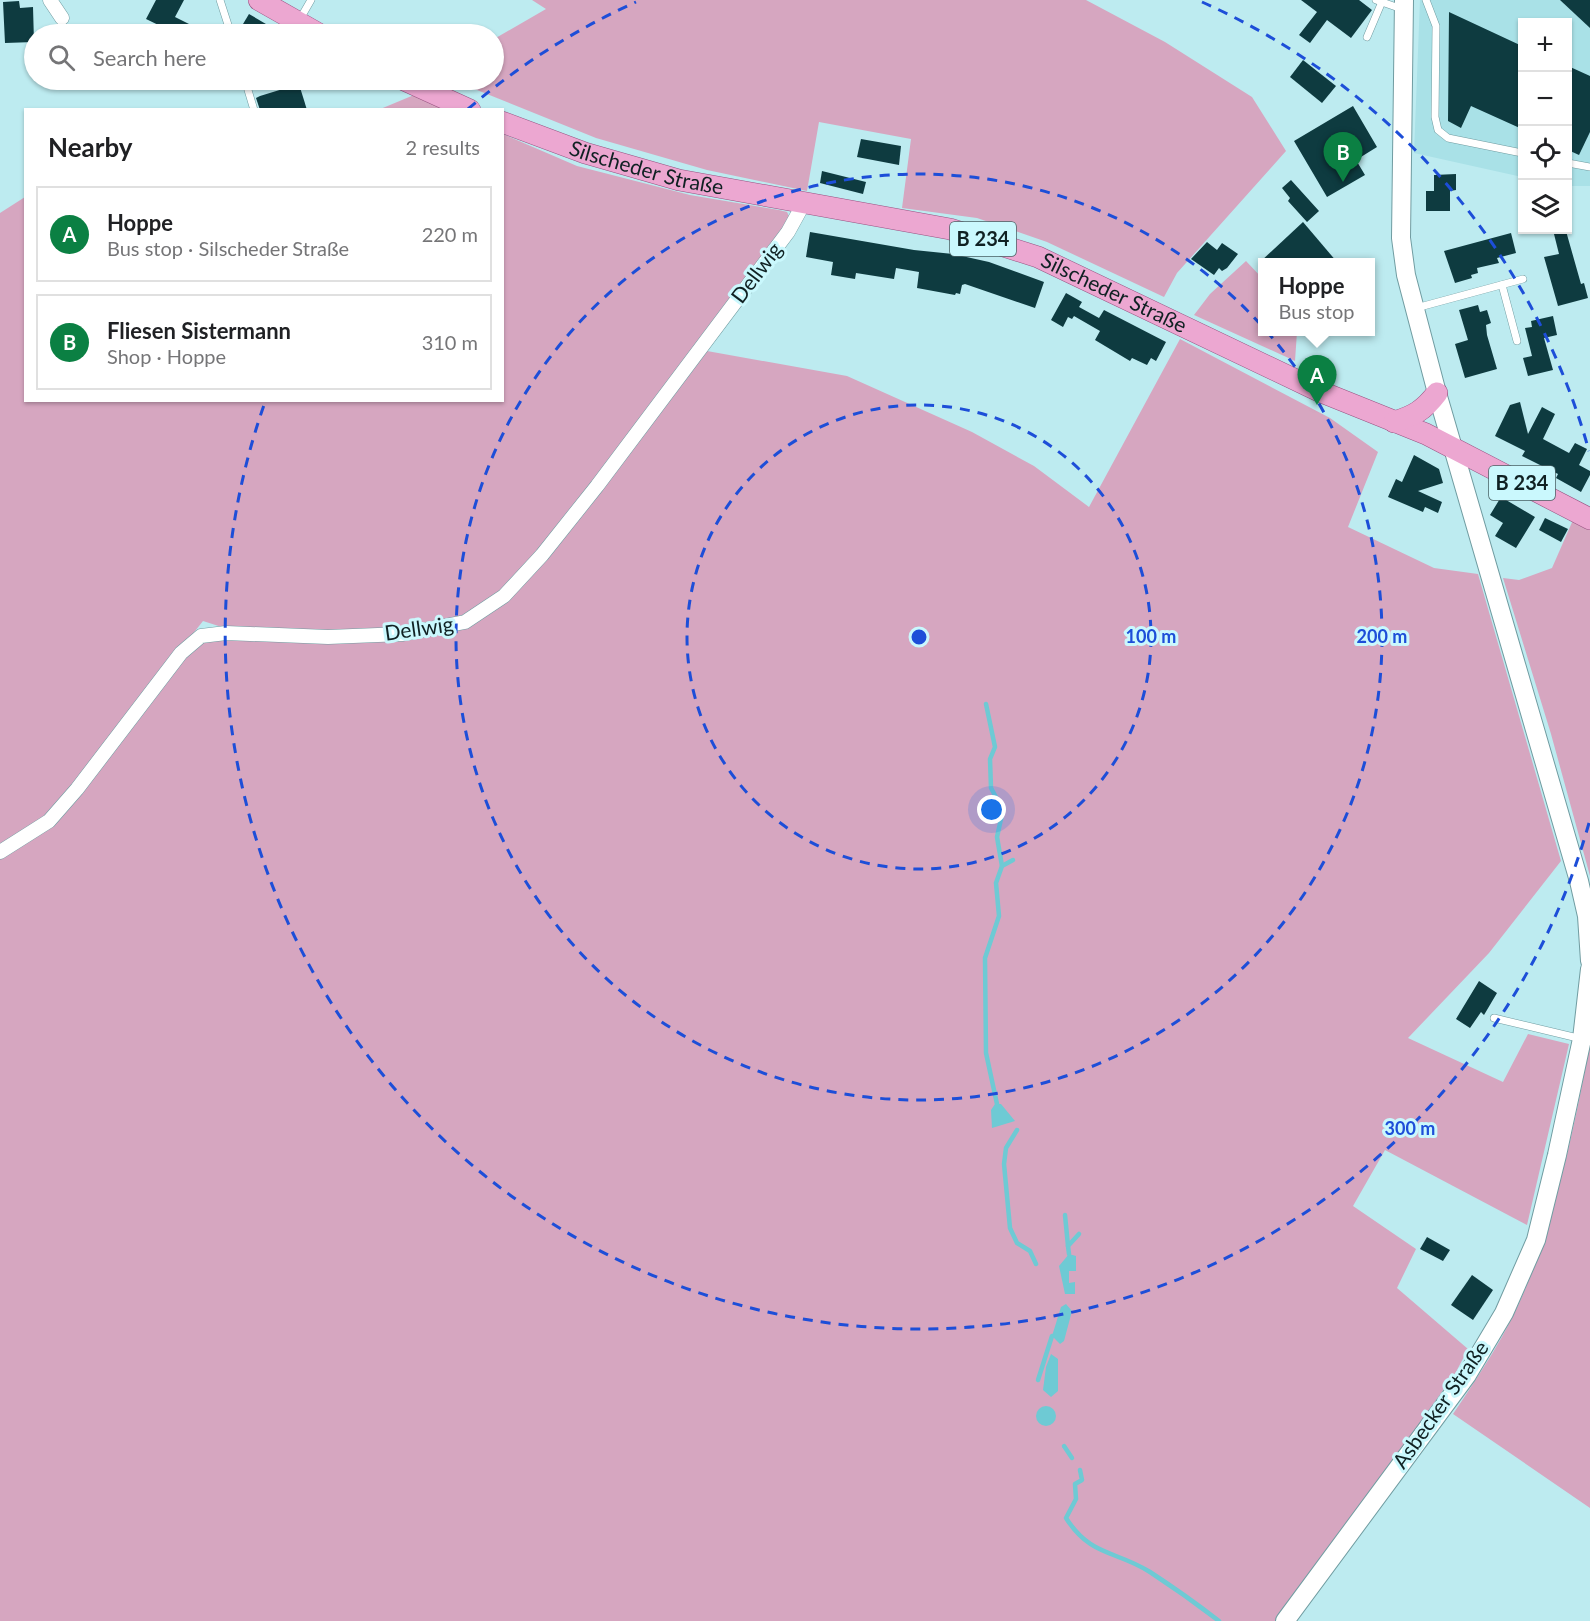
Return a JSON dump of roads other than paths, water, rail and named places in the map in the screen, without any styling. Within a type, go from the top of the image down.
[{"type":"main road","points":[[259,0],[302,24]]},
{"type":"main road","points":[[1404,5],[1401,238],[1405,269],[1437,393],[1587,906],[1590,961]]},
{"type":"main road","points":[[426,90],[466,108]]},
{"type":"main road","name":"Silscheder Straße","points":[[504,124],[585,153],[642,170],[721,189],[950,229],[1038,257],[1319,391],[1453,447],[1590,519]]},
{"type":"main road","points":[[1394,422],[1414,416],[1426,407],[1437,393]]},
{"type":"main road","name":"Asbecker Straße","points":[[1285,1621],[1467,1375],[1504,1313],[1536,1240],[1578,1062],[1590,969]]},
{"type":"street","points":[[50,0],[62,18]]},
{"type":"street","name":"Dellwig","points":[[0,852],[49,821],[77,789],[181,653],[201,636],[226,633],[328,637],[403,634],[465,622],[504,596],[597,486],[788,232],[804,203]]},
{"type":"lane","points":[[220,0],[228,24]]},
{"type":"lane","points":[[298,22],[311,0]]},
{"type":"lane","points":[[1426,0],[1436,26],[1435,117],[1438,130],[1448,138],[1518,152]]},
{"type":"lane","points":[[1367,37],[1379,2],[1404,5]]},
{"type":"lane","points":[[248,90],[253,108]]},
{"type":"lane","points":[[1572,164],[1590,168]]},
{"type":"lane","points":[[1414,309],[1523,279]]},
{"type":"lane","points":[[1502,285],[1517,341]]},
{"type":"lane","points":[[1494,1018],[1582,1040]]},
{"type":"waterway","points":[[986,704],[995,747],[990,759],[991,788],[1003,810],[997,837],[1002,866],[996,883],[999,916],[985,958],[986,1053],[997,1104]]},
{"type":"waterway","points":[[1002,866],[1013,860]]},
{"type":"waterway","points":[[1017,1130],[1006,1148],[1004,1164],[1010,1228],[1017,1243],[1030,1251],[1036,1264]]},
{"type":"waterway","points":[[1065,1215],[1068,1246]]},
{"type":"waterway","points":[[1069,1254],[1068,1246],[1079,1234]]},
{"type":"waterway","points":[[1038,1380],[1052,1336]]},
{"type":"waterway","points":[[1064,1446],[1072,1458]]},
{"type":"waterway","points":[[1080,1470],[1082,1480],[1075,1484],[1076,1499],[1066,1518],[1075,1531],[1094,1546],[1150,1572],[1219,1621]]},
{"type":"place","name":"Fliesen Sistermann","points":[[1343,182]]},
{"type":"place","name":"Hoppe","points":[[1317,405]]}]
